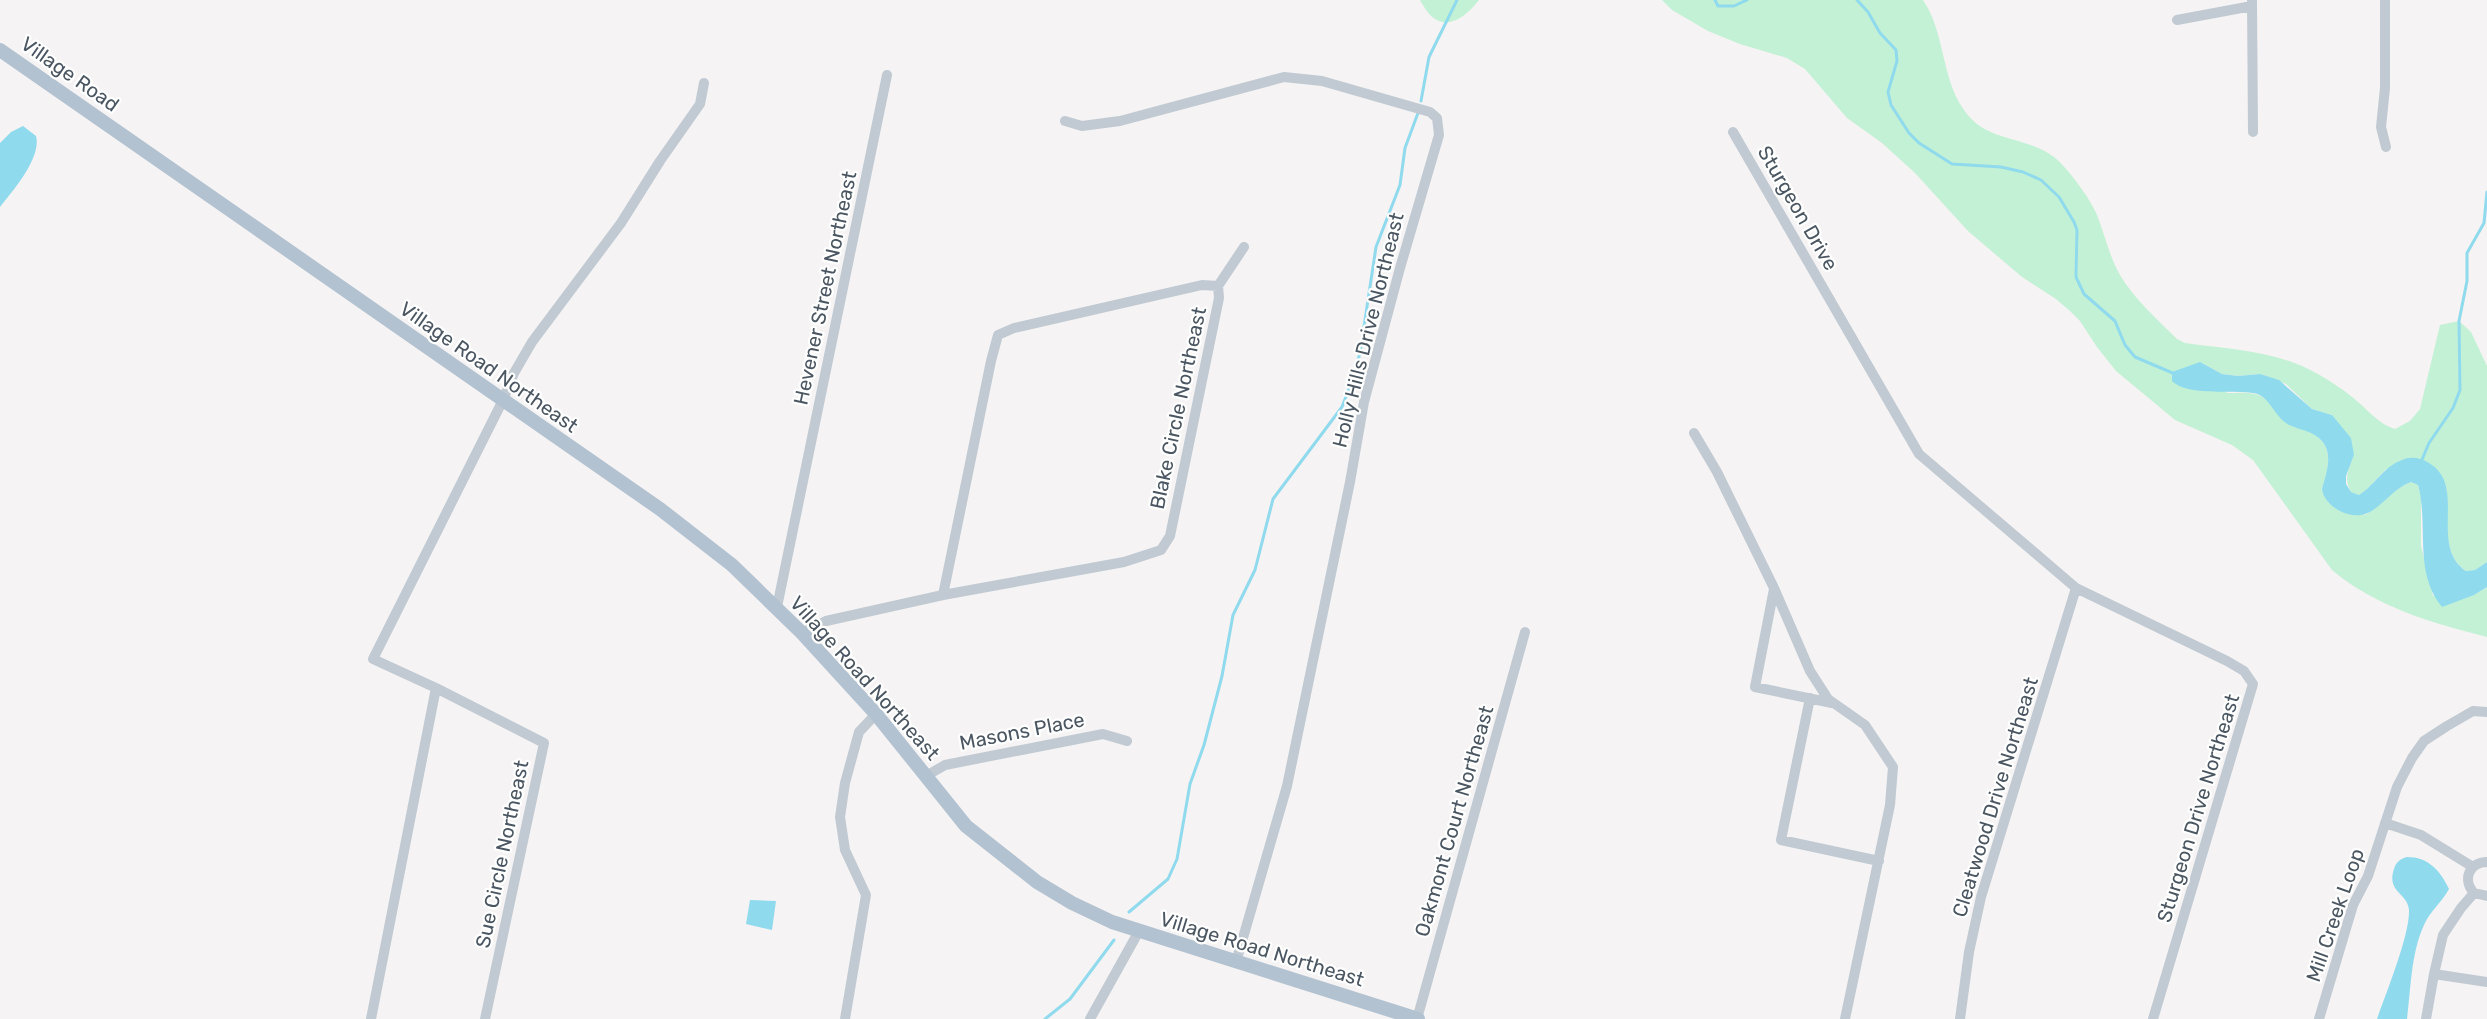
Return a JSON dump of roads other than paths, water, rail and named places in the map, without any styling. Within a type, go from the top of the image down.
[{"type":"main road","name":"Village Road","points":[[0,50],[117,131]]},
{"type":"main road","name":"Village Road Northeast","points":[[117,131],[660,509],[732,565],[777,607],[876,714],[966,826],[1037,882],[1072,903],[1112,922],[1418,1019]]},
{"type":"street","points":[[2385,0],[2385,88],[2381,127],[2386,147]]},
{"type":"street","points":[[2177,20],[2252,3],[2253,132]]},
{"type":"street","name":"Hevener Street Northeast","points":[[777,607],[887,75]]},
{"type":"street","name":"Holly Hills Drive Northeast","points":[[1065,121],[1082,126],[1120,121],[1284,77],[1322,81],[1430,112],[1437,118],[1439,135],[1364,402],[1350,482],[1287,786],[1236,962]]},
{"type":"street","points":[[503,400],[514,373],[532,342],[621,223],[660,161],[700,105],[704,83]]},
{"type":"street","name":"Sturgeon Drive","points":[[1733,132],[1832,302]]},
{"type":"street","points":[[1218,286],[1244,247]]},
{"type":"street","name":"Blake Circle Northeast","points":[[802,633],[826,621],[943,595],[1124,562],[1161,550],[1170,536],[1177,506],[1219,298],[1218,286],[1202,285],[1014,328],[998,335],[943,595]]},
{"type":"street","name":"Sturgeon Drive Northeast","points":[[1832,302],[1919,454],[2076,588],[2227,661],[2244,671],[2253,684],[2153,1019]]},
{"type":"street","name":"Sue Circle Northeast","points":[[485,1019],[544,743],[373,659],[503,400]]},
{"type":"street","points":[[1694,433],[1717,472],[1774,588],[1810,671],[1828,699],[1865,725],[1893,767],[1890,805],[1845,1019]]},
{"type":"street","points":[[1774,588],[1755,687],[1834,703]]},
{"type":"street","name":"Cleatwood Drive Northeast","points":[[1960,1019],[1969,952],[1981,897],[2076,588]]},
{"type":"street","name":"Oakmont Court Northeast","points":[[1418,1019],[1525,632]]},
{"type":"street","points":[[371,1019],[436,688]]},
{"type":"street","points":[[1810,698],[1781,840],[1879,861]]},
{"type":"street","name":"Mill Creek Loop","points":[[2319,1019],[2353,905],[2368,876],[2397,787],[2412,758],[2424,741],[2473,711],[2487,712]]},
{"type":"street","points":[[845,1019],[866,895],[845,850],[840,816],[845,783],[859,732],[876,714]]},
{"type":"street","name":"Masons Place","points":[[926,776],[945,765],[1102,734],[1127,741]]},
{"type":"street","points":[[2385,823],[2421,835],[2473,867]]},
{"type":"street","points":[[2487,861],[2473,867],[2468,877],[2468,883],[2474,893],[2487,896]]},
{"type":"street","points":[[2426,1019],[2443,935],[2474,893]]},
{"type":"street","points":[[1090,1019],[1139,931]]},
{"type":"street","points":[[2434,974],[2487,982]]},
{"type":"water","points":[[23,126],[36,136],[35,154],[25,173],[0,207],[0,143],[11,132]]},
{"type":"water","points":[[2200,362],[2222,374],[2238,376],[2260,374],[2279,380],[2312,409],[2332,415],[2351,438],[2354,455],[2346,476],[2346,484],[2351,492],[2359,495],[2390,467],[2402,460],[2416,458],[2429,463],[2440,473],[2446,486],[2448,531],[2455,560],[2466,571],[2475,570],[2487,562],[2487,587],[2474,595],[2442,607],[2433,593],[2425,564],[2418,485],[2411,482],[2401,487],[2370,512],[2361,515],[2350,515],[2338,510],[2327,501],[2322,489],[2328,458],[2327,450],[2319,438],[2286,423],[2258,394],[2199,391],[2179,386],[2172,381],[2172,372]]},
{"type":"water","points":[[2407,857],[2427,862],[2442,876],[2449,889],[2427,919],[2418,942],[2412,968],[2407,1019],[2377,1019],[2406,934],[2408,904],[2395,888],[2392,877],[2397,863]]},
{"type":"water","points":[[750,900],[776,901],[772,930],[746,924]]},
{"type":"waterway","points":[[1421,101],[1429,57],[1457,0]]},
{"type":"waterway","points":[[1715,0],[1718,6],[1734,6],[1747,0]]},
{"type":"waterway","points":[[1857,0],[1868,12],[1880,33],[1896,50],[1897,61],[1888,92],[1891,105],[1909,133],[1919,143],[1952,164],[2001,167],[2023,172],[2041,180],[2059,197],[2074,222],[2077,230],[2076,277],[2084,294],[2115,321],[2125,345],[2135,357],[2175,374]]},
{"type":"waterway","points":[[1129,912],[1168,879],[1177,859],[1190,784],[1204,745],[1222,676],[1233,615],[1255,570],[1273,499],[1342,407],[1352,381],[1360,353],[1376,247],[1400,185],[1405,148],[1418,113]]},
{"type":"waterway","points":[[2421,462],[2429,443],[2453,408],[2460,390],[2459,321],[2467,281],[2467,253],[2484,223],[2487,192]]},
{"type":"waterway","points":[[1045,1019],[1070,999],[1114,940]]}]
